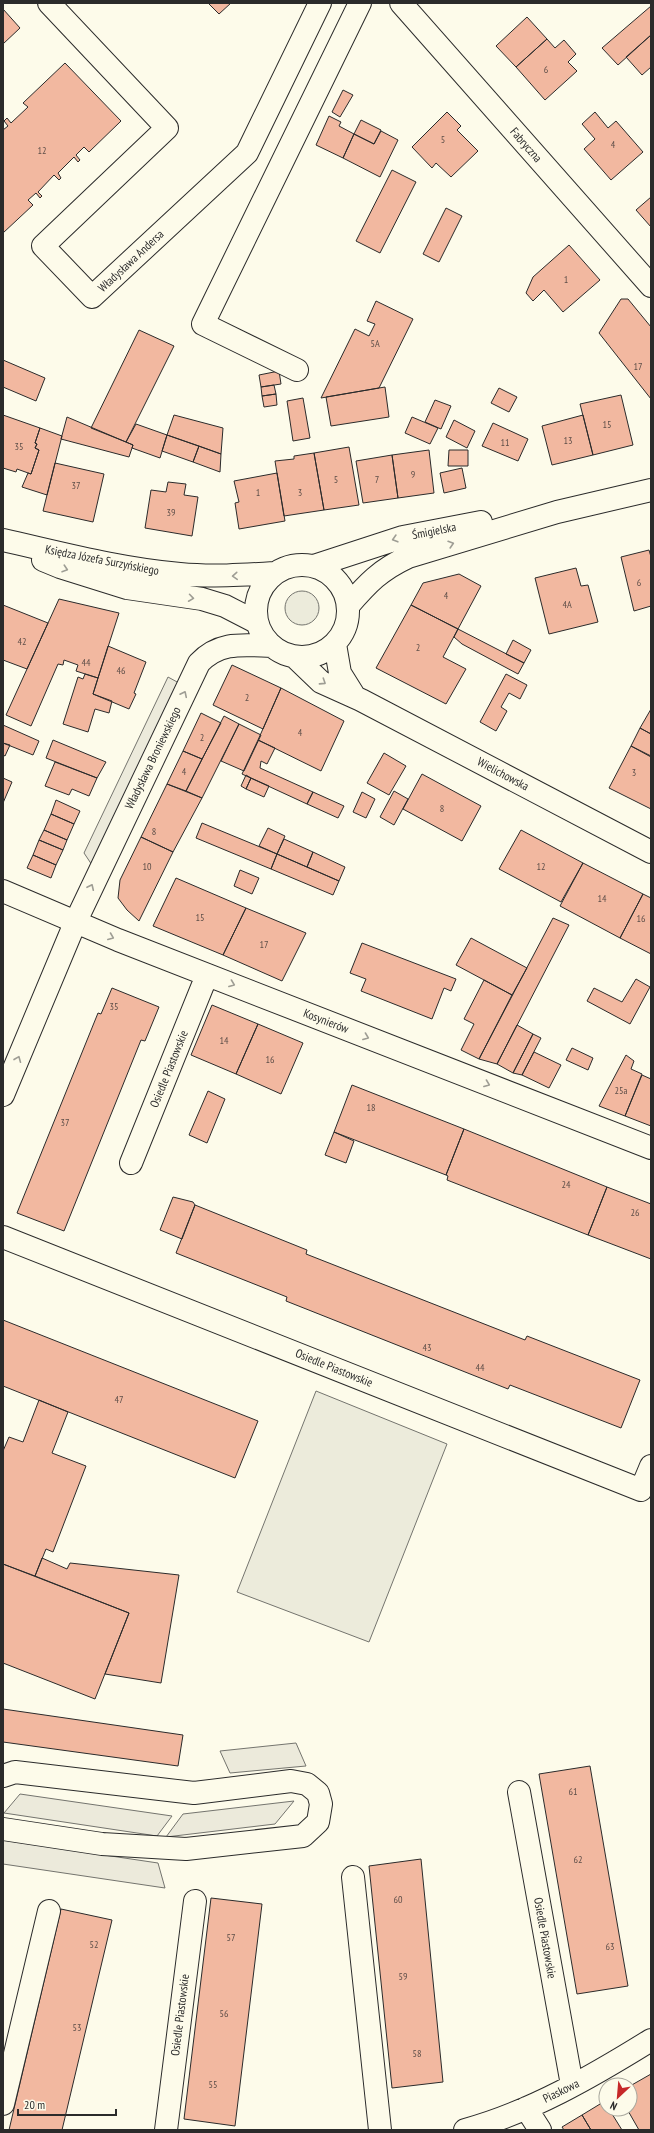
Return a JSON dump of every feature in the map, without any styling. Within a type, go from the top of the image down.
[{"type":"street","name":"Władysława Andersa","points":[[49,3],[167,128],[43,246],[92,298],[247,152],[320,3]]},
{"type":"street","points":[[297,370],[202,324],[360,3]]},
{"type":"street","name":"Fabryczna","points":[[401,3],[651,286]]},
{"type":"street","name":"Śmigielska","points":[[348,606],[368,584],[386,568],[408,557],[557,512],[651,490]]},
{"type":"street","name":"Śmigielska","points":[[314,566],[402,537],[498,518],[557,512]]},
{"type":"street","name":"Księdza Józefa Surzyńskiego","points":[[3,541],[130,568],[173,574],[230,576],[274,573]]},
{"type":"street","name":"Księdza Józefa Surzyńskiego","points":[[3,541],[60,567],[127,588],[202,599],[225,606],[256,622]]},
{"type":"street","points":[[293,566],[314,566],[327,572],[338,581],[345,593],[348,606],[347,620],[343,633],[335,644],[323,653],[310,657],[296,658],[282,654],[271,646],[262,636],[256,622],[255,609],[258,595],[264,583],[274,573],[293,566]]},
{"type":"street","points":[[335,644],[340,673],[355,697]]},
{"type":"street","name":"Władysława Broniewskiego","points":[[75,923],[199,662],[208,654],[232,645],[271,646]]},
{"type":"street","name":"Wielichowska","points":[[296,658],[321,682],[355,697],[651,852]]},
{"type":"street","name":"Kosynierów","points":[[3,892],[75,923],[651,1148]]},
{"type":"street","points":[[3,1094],[75,923]]},
{"type":"street","name":"Osiedle Piastowskie","points":[[131,1163],[207,974]]},
{"type":"street","name":"Osiedle Piastowskie","points":[[3,1237],[641,1490],[651,1466]]},
{"type":"street","points":[[3,1776],[15,1772],[194,1793],[291,1781],[307,1784],[318,1793],[321,1804],[318,1822],[303,1836],[186,1849],[102,1844],[3,1829]]},
{"type":"street","name":"Osiedle Piastowskie","points":[[519,1792],[572,2085]]},
{"type":"street","points":[[353,1877],[380,2130]]},
{"type":"street","name":"Osiedle Piastowskie","points":[[166,2130],[195,1901]]},
{"type":"street","points":[[3,2104],[49,1911]]},
{"type":"street","name":"Piaskowa","points":[[465,2130],[526,2108],[611,2065],[651,2040]]},
{"type":"street","points":[[526,2108],[540,2130]]},
{"type":"shaded area","points":[[299,591],[305,591],[309,592],[316,598],[319,608],[318,615],[312,622],[305,625],[299,625],[295,624],[288,618],[285,611],[285,605],[286,601],[292,594]]},
{"type":"shaded area","points":[[168,677],[179,683],[92,865],[84,853]]},
{"type":"shaded area","points":[[316,1391],[447,1444],[369,1642],[237,1592]]},
{"type":"shaded area","points":[[296,1743],[306,1766],[230,1773],[220,1751]]},
{"type":"shaded area","points":[[20,1794],[172,1816],[157,1836],[4,1813]]},
{"type":"shaded area","points":[[294,1801],[275,1824],[166,1837],[183,1814]]},
{"type":"shaded area","points":[[3,1840],[158,1863],[165,1888],[3,1864]]},
{"type":"building","points":[[208,3],[231,3],[219,14]]},
{"type":"building","points":[[651,6],[651,35],[618,65],[602,48]]},
{"type":"building","points":[[3,9],[20,28],[3,44]]},
{"type":"building","points":[[527,17],[547,39],[516,67],[496,46]]},
{"type":"building","points":[[651,35],[651,67],[642,75],[626,57]]},
{"type":"building","points":[[547,39],[555,48],[564,40],[576,54],[568,62],[577,71],[545,100],[516,67]]},
{"type":"building","points":[[65,63],[121,121],[89,152],[84,147],[76,155],[80,160],[78,162],[74,157],[58,173],[61,178],[59,180],[54,175],[38,192],[42,196],[40,198],[36,193],[28,200],[33,205],[3,233],[3,130],[8,126],[4,121],[7,118],[11,123],[28,107],[23,103]]},
{"type":"building","points":[[343,90],[353,95],[340,117],[332,112]]},
{"type":"building","points":[[447,112],[461,126],[457,130],[478,151],[451,177],[436,163],[432,168],[412,147]]},
{"type":"building","points":[[595,112],[608,128],[616,121],[643,152],[611,180],[584,149],[595,139],[582,124]]},
{"type":"building","points":[[329,116],[341,122],[339,126],[354,134],[343,158],[316,145]]},
{"type":"building","points":[[361,120],[381,130],[374,144],[354,134]]},
{"type":"building","points":[[381,131],[398,140],[380,177],[343,158],[354,134],[374,144]]},
{"type":"building","points":[[392,170],[416,182],[380,253],[356,241]]},
{"type":"building","points":[[651,197],[651,227],[636,210]]},
{"type":"building","points":[[446,208],[462,216],[439,262],[423,254]]},
{"type":"building","points":[[569,245],[600,280],[563,312],[544,290],[533,301],[526,293],[533,277]]},
{"type":"building","points":[[621,299],[628,299],[651,327],[651,399],[599,333]]},
{"type":"building","points":[[376,301],[413,319],[379,388],[321,398],[355,329],[369,336],[375,324],[367,321]]},
{"type":"building","points":[[139,330],[174,346],[126,442],[91,428]]},
{"type":"building","points":[[3,360],[45,378],[36,401],[3,387]]},
{"type":"building","points":[[279,371],[281,384],[261,387],[259,375]]},
{"type":"building","points":[[274,385],[276,394],[262,396],[261,387]]},
{"type":"building","points":[[385,387],[389,417],[331,426],[326,397]]},
{"type":"building","points":[[499,388],[517,397],[509,412],[491,403]]},
{"type":"building","points":[[276,394],[277,405],[264,407],[262,396]]},
{"type":"building","points":[[621,395],[633,445],[593,455],[580,404]]},
{"type":"building","points":[[303,398],[310,438],[293,441],[287,401]]},
{"type":"building","points":[[435,400],[451,406],[441,429],[425,422]]},
{"type":"building","points":[[3,415],[40,428],[35,443],[37,444],[35,448],[39,450],[31,474],[17,469],[16,472],[3,468]]},
{"type":"building","points":[[174,415],[223,428],[221,454],[167,435]]},
{"type":"building","points":[[583,415],[593,455],[552,465],[542,426]]},
{"type":"building","points":[[67,417],[133,445],[129,457],[61,439]]},
{"type":"building","points":[[412,417],[438,428],[430,444],[405,433]]},
{"type":"building","points":[[454,420],[475,431],[467,448],[446,437]]},
{"type":"building","points":[[493,423],[528,439],[518,461],[482,446]]},
{"type":"building","points":[[136,424],[167,435],[160,458],[132,448],[133,445],[126,442]]},
{"type":"building","points":[[40,428],[62,436],[47,495],[22,487],[28,473],[31,474],[39,450],[35,448],[37,444],[35,443]]},
{"type":"building","points":[[167,435],[199,446],[193,462],[162,451]]},
{"type":"building","points":[[199,446],[221,454],[220,472],[193,462]]},
{"type":"building","points":[[349,447],[359,505],[324,510],[314,453]]},
{"type":"building","points":[[429,450],[434,493],[398,498],[392,455]]},
{"type":"building","points":[[449,450],[468,450],[468,466],[448,466]]},
{"type":"building","points":[[314,453],[324,510],[284,516],[275,461],[294,459],[294,456]]},
{"type":"building","points":[[392,455],[398,498],[363,503],[356,461]]},
{"type":"building","points":[[55,463],[104,474],[93,522],[43,511]]},
{"type":"building","points":[[462,468],[466,488],[444,493],[440,473]]},
{"type":"building","points":[[277,473],[285,521],[239,529],[235,503],[239,502],[234,481]]},
{"type":"building","points":[[168,482],[186,484],[184,495],[198,497],[192,536],[145,528],[151,490],[166,492]]},
{"type":"building","points":[[649,550],[651,557],[651,606],[634,611],[621,557]]},
{"type":"building","points":[[576,568],[581,586],[588,585],[598,622],[549,634],[535,578]]},
{"type":"building","points":[[459,574],[481,586],[458,629],[411,605],[423,583]]},
{"type":"building","points":[[59,599],[119,613],[98,678],[76,671],[78,665],[64,660],[63,665],[58,664],[31,726],[6,715]]},
{"type":"building","points":[[3,605],[48,623],[27,669],[3,660]]},
{"type":"building","points":[[411,605],[458,629],[443,657],[466,669],[446,704],[376,668]]},
{"type":"building","points":[[458,629],[524,663],[518,674],[462,644],[454,637]]},
{"type":"building","points":[[513,640],[531,650],[524,663],[506,654]]},
{"type":"building","points":[[108,646],[146,662],[134,693],[136,694],[129,709],[93,694]]},
{"type":"building","points":[[232,665],[281,688],[263,729],[213,705]]},
{"type":"building","points":[[85,674],[98,678],[93,694],[112,701],[109,713],[95,709],[88,732],[63,724],[78,677],[83,679]]},
{"type":"building","points":[[506,674],[527,685],[520,699],[509,693],[501,707],[507,711],[496,731],[480,722]]},
{"type":"building","points":[[281,688],[344,721],[321,771],[258,740]]},
{"type":"building","points":[[651,709],[651,734],[640,728]]},
{"type":"building","points":[[201,713],[221,723],[202,759],[183,751]]},
{"type":"building","points":[[224,716],[239,724],[202,798],[186,791]]},
{"type":"building","points":[[239,724],[261,735],[244,771],[221,761]]},
{"type":"building","points":[[3,725],[39,741],[33,755],[3,743]]},
{"type":"building","points":[[640,728],[651,734],[651,757],[631,746]]},
{"type":"building","points":[[53,740],[106,762],[97,778],[46,758]]},
{"type":"building","points":[[258,740],[275,748],[267,764],[261,761],[260,768],[313,792],[307,804],[242,774]]},
{"type":"building","points":[[3,743],[10,745],[5,756],[3,755]]},
{"type":"building","points":[[631,746],[651,756],[651,809],[609,788]]},
{"type":"building","points":[[183,751],[202,759],[186,791],[167,784]]},
{"type":"building","points":[[384,753],[406,766],[389,795],[367,783]]},
{"type":"building","points":[[55,762],[97,778],[89,796],[72,789],[69,795],[45,786]]},
{"type":"building","points":[[422,774],[481,806],[462,841],[403,809]]},
{"type":"building","points":[[246,775],[251,778],[246,789],[241,786]]},
{"type":"building","points":[[3,778],[12,782],[3,803]]},
{"type":"building","points":[[251,778],[269,786],[264,797],[246,789]]},
{"type":"building","points":[[167,784],[202,798],[173,852],[141,837]]},
{"type":"building","points":[[394,791],[408,799],[394,825],[380,817]]},
{"type":"building","points":[[313,792],[344,806],[338,818],[307,804]]},
{"type":"building","points":[[362,792],[375,799],[366,818],[353,812]]},
{"type":"building","points":[[56,800],[80,811],[74,824],[51,814]]},
{"type":"building","points":[[51,814],[74,824],[67,840],[44,830]]},
{"type":"building","points":[[202,823],[277,854],[271,869],[196,838]]},
{"type":"building","points":[[268,828],[285,836],[277,854],[259,846]]},
{"type":"building","points":[[44,830],[67,840],[63,850],[39,840]]},
{"type":"building","points":[[521,830],[583,863],[561,902],[499,869]]},
{"type":"building","points":[[141,837],[173,852],[139,921],[127,910],[118,898],[120,880]]},
{"type":"building","points":[[284,839],[313,852],[307,867],[277,854]]},
{"type":"building","points":[[39,840],[63,850],[56,865],[33,855]]},
{"type":"building","points":[[313,852],[345,867],[339,881],[307,867]]},
{"type":"building","points":[[277,854],[339,881],[333,895],[271,869]]},
{"type":"building","points":[[33,855],[56,865],[51,878],[27,868]]},
{"type":"building","points":[[583,863],[643,894],[620,938],[560,906]]},
{"type":"building","points":[[240,870],[259,878],[252,894],[234,886]]},
{"type":"building","points":[[176,878],[246,908],[223,955],[153,926]]},
{"type":"building","points":[[643,894],[651,898],[651,954],[620,938]]},
{"type":"building","points":[[246,908],[306,933],[282,981],[223,955]]},
{"type":"building","points":[[553,918],[569,925],[497,1064],[479,1059]]},
{"type":"building","points":[[471,938],[527,968],[512,995],[456,965]]},
{"type":"building","points":[[362,943],[456,979],[451,991],[444,988],[432,1019],[361,991],[366,979],[350,973]]},
{"type":"building","points":[[636,979],[650,987],[630,1024],[587,1001],[594,988],[622,1002]]},
{"type":"building","points":[[484,980],[512,995],[479,1059],[461,1050],[474,1024],[464,1019]]},
{"type":"building","points":[[112,988],[159,1007],[145,1041],[141,1040],[64,1231],[17,1213],[98,1013],[101,1014]]},
{"type":"building","points":[[212,1005],[258,1024],[236,1074],[191,1055]]},
{"type":"building","points":[[258,1024],[303,1043],[281,1094],[236,1074]]},
{"type":"building","points":[[517,1025],[533,1034],[513,1073],[497,1064]]},
{"type":"building","points":[[533,1034],[541,1038],[522,1075],[513,1073]]},
{"type":"building","points":[[572,1048],[593,1058],[588,1070],[566,1060]]},
{"type":"building","points":[[534,1052],[561,1065],[549,1088],[522,1075]]},
{"type":"building","points":[[626,1055],[634,1061],[631,1069],[642,1074],[625,1116],[599,1106]]},
{"type":"building","points":[[642,1075],[651,1079],[651,1126],[625,1116]]},
{"type":"building","points":[[352,1085],[464,1129],[446,1175],[334,1132]]},
{"type":"building","points":[[208,1091],[225,1099],[207,1143],[189,1135]]},
{"type":"building","points":[[464,1129],[607,1187],[588,1235],[447,1180],[448,1176],[446,1175]]},
{"type":"building","points":[[334,1132],[354,1141],[346,1163],[325,1155]]},
{"type":"building","points":[[607,1187],[651,1204],[651,1259],[588,1235]]},
{"type":"building","points":[[173,1197],[193,1202],[195,1205],[182,1239],[160,1230]]},
{"type":"building","points":[[195,1205],[307,1250],[306,1254],[525,1340],[527,1336],[640,1380],[621,1428],[510,1385],[508,1389],[286,1301],[287,1297],[176,1253]]},
{"type":"building","points":[[3,1320],[258,1421],[235,1478],[3,1386]]},
{"type":"building","points":[[39,1400],[68,1412],[52,1453],[86,1466],[53,1552],[46,1549],[35,1576],[3,1564],[3,1451],[9,1437],[23,1442]]},
{"type":"building","points":[[42,1558],[67,1569],[70,1563],[179,1575],[161,1683],[105,1674],[129,1613],[35,1576]]},
{"type":"building","points":[[3,1564],[129,1613],[95,1699],[3,1663]]},
{"type":"building","points":[[3,1709],[183,1735],[178,1766],[3,1742]]},
{"type":"building","points":[[590,1766],[628,1986],[577,1994],[539,1774]]},
{"type":"building","points":[[421,1859],[443,2082],[392,2088],[369,1866]]},
{"type":"building","points":[[211,1898],[262,1904],[235,2126],[184,2119]]},
{"type":"building","points":[[61,1909],[112,1920],[62,2130],[9,2130]]},
{"type":"building","points":[[651,2074],[651,2130],[639,2130],[632,2117],[638,2117],[638,2081]]},
{"type":"building","points":[[598,2105],[598,2117],[614,2117],[622,2130],[591,2130],[582,2115]]},
{"type":"building","points":[[582,2115],[591,2130],[564,2130],[562,2127]]}]
